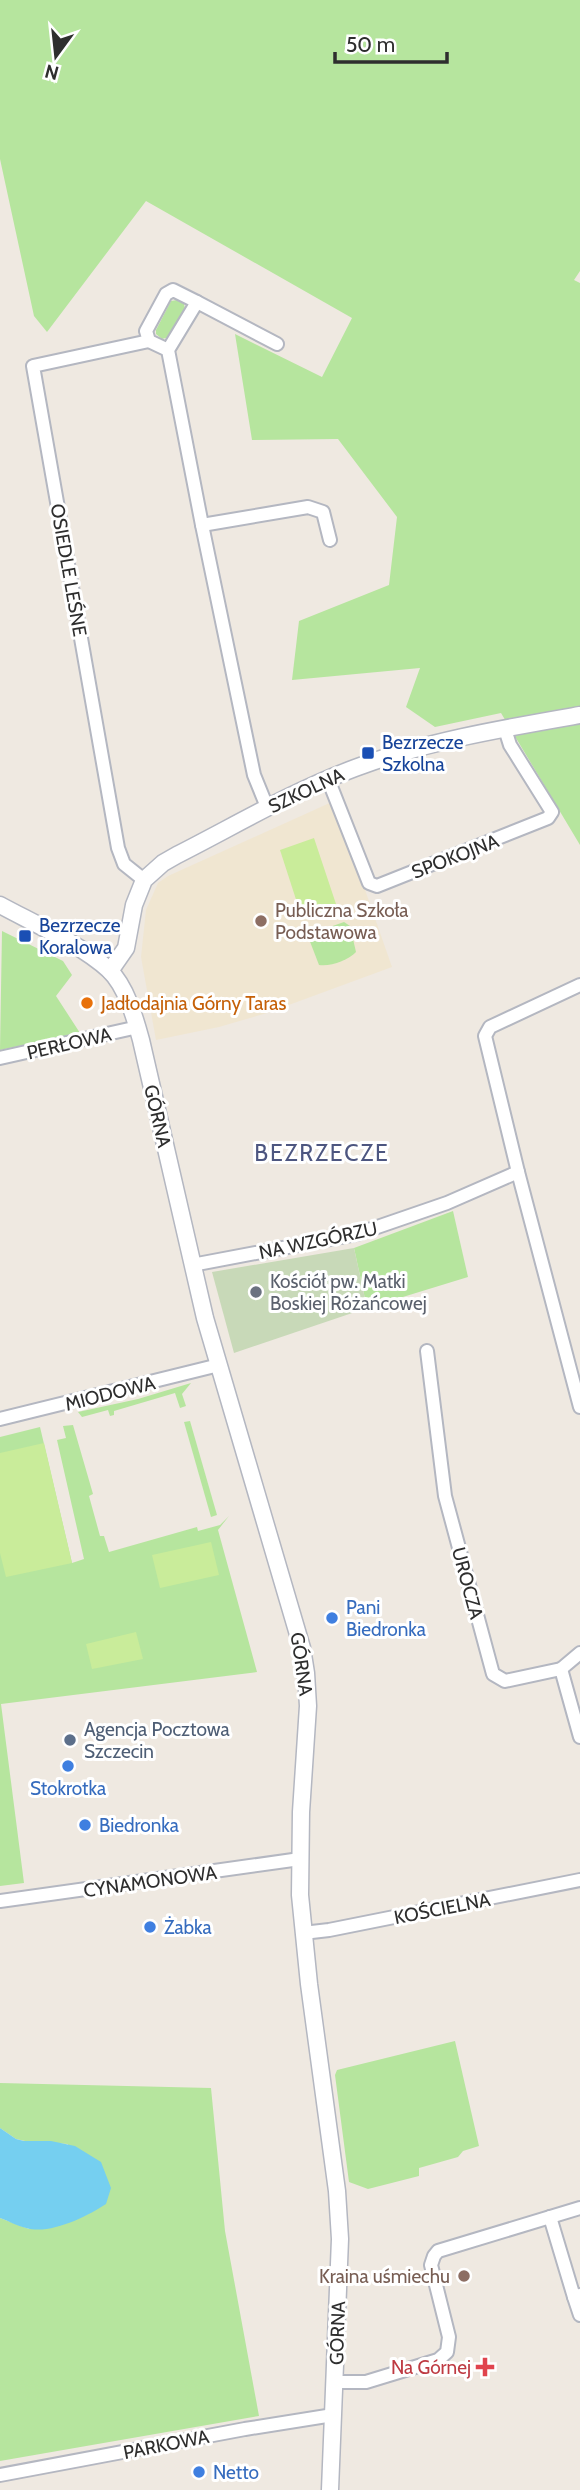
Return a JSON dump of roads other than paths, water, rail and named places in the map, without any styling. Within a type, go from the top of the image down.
[{"type":"street","points":[[169,350],[149,341],[146,331],[166,294],[173,290],[277,344]]},
{"type":"street","points":[[197,302],[169,350],[202,526],[254,775],[267,807]]},
{"type":"street","name":"OSIEDLE LEŚNE","points":[[144,880],[124,864],[118,848],[33,366],[149,341]]},
{"type":"street","points":[[202,526],[308,507],[323,512],[330,540]]},
{"type":"street","name":"SZKOLNA","points":[[144,880],[170,859],[267,807],[328,779],[397,754],[580,715]]},
{"type":"street","name":"SPOKOJNA","points":[[328,779],[369,883],[377,886],[548,818],[552,812],[510,745],[505,729]]},
{"type":"street","points":[[0,905],[110,971],[126,948],[132,911],[144,880]]},
{"type":"street","name":"GÓRNA","points":[[110,971],[122,990],[138,1027],[192,1265],[293,1614],[306,1673],[308,1706],[300,1895],[339,2212],[340,2265],[330,2488]]},
{"type":"street","points":[[580,985],[490,1027],[485,1036],[580,1407]]},
{"type":"street","name":"PERŁOWA","points":[[0,1058],[138,1027]]},
{"type":"street","name":"NA WZGÓRZU","points":[[192,1265],[369,1231],[447,1203],[518,1172]]},
{"type":"street","name":"UROCZA","points":[[427,1351],[445,1496],[493,1674],[505,1681],[561,1669]]},
{"type":"street","name":"MIODOWA","points":[[0,1419],[219,1365]]},
{"type":"street","points":[[580,1653],[561,1669],[580,1737]]},
{"type":"street","name":"CYNAMONOWA","points":[[0,1901],[300,1859]]},
{"type":"street","name":"KOŚCIELNA","points":[[303,1933],[580,1880]]},
{"type":"street","name":"GÓRNA","points":[[335,2382],[366,2382],[441,2359],[449,2349],[432,2272],[435,2254],[448,2246],[580,2208]]},
{"type":"street","points":[[550,2217],[577,2296],[580,2315]]},
{"type":"street","name":"PARKOWA","points":[[0,2475],[244,2429],[334,2415]]},
{"type":"water","points":[[0,2128],[24,2141],[51,2141],[75,2146],[101,2162],[111,2188],[106,2204],[78,2219],[46,2229],[26,2228],[0,2218]]},
{"type":"place","name":"Bezrzecze Szkolna","points":[[368,753]]},
{"type":"place","name":"Publiczna Szkoła Podstawowa","points":[[261,921]]},
{"type":"place","name":"Bezrzecze Koralowa","points":[[25,936]]},
{"type":"place","name":"Jadłodajnia Górny Taras","points":[[87,1003]]},
{"type":"place","name":"Kościół pw. Matki Boskiej Różańcowej","points":[[256,1292]]},
{"type":"place","name":"Pani Biedronka","points":[[332,1618]]},
{"type":"place","name":"Agencja Pocztowa Szczecin","points":[[70,1740]]},
{"type":"place","name":"Stokrotka","points":[[68,1766]]},
{"type":"place","name":"Biedronka","points":[[85,1825]]},
{"type":"place","name":"Żabka","points":[[150,1927]]},
{"type":"place","name":"Kraina uśmiechu","points":[[464,2276]]},
{"type":"place","name":"Na Górnej","points":[[485,2367]]},
{"type":"place","name":"Netto","points":[[199,2472]]},
{"type":"district","name":"BEZRZECZE","points":[[322,1153]]}]
